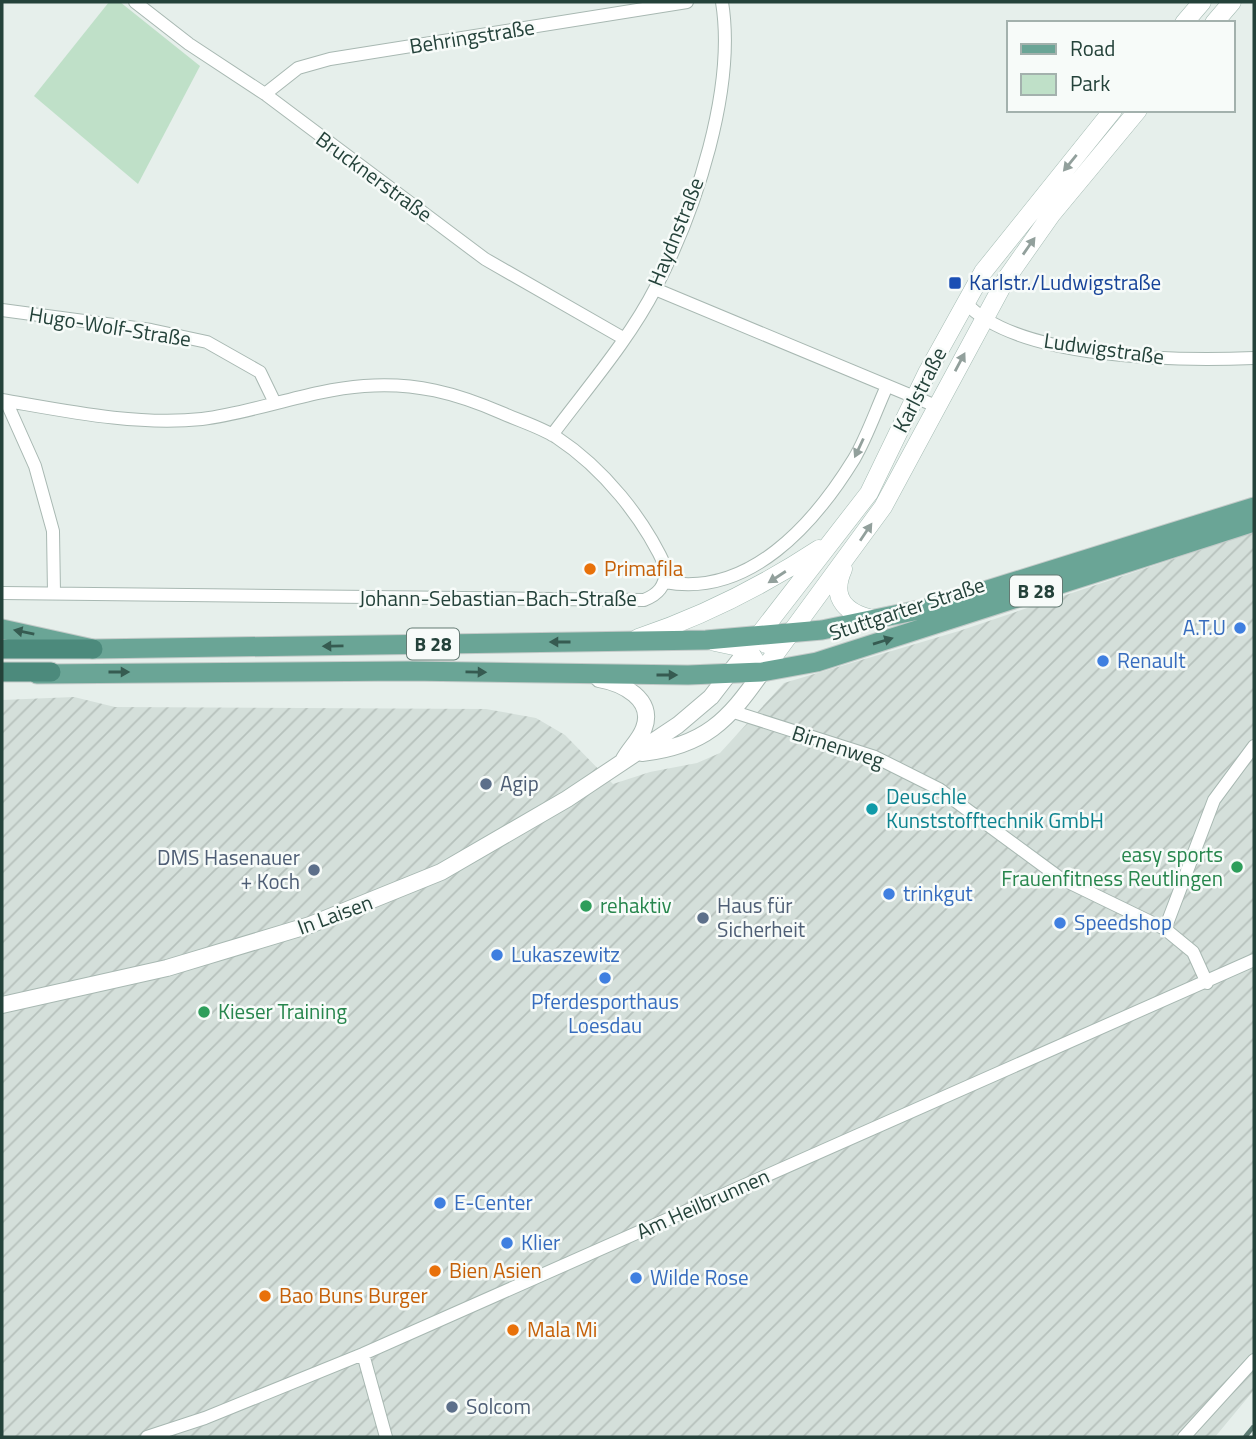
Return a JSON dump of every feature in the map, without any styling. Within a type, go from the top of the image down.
[{"type":"highway","name":"B 28","points":[[2,649],[93,649]]},
{"type":"highway","name":"B 28","points":[[2,672],[51,672]]},
{"type":"main road","points":[[1186,21],[1202,2]]},
{"type":"main road","points":[[1215,21],[1232,2]]},
{"type":"main road","name":"Karlstraße","points":[[753,642],[869,493],[965,302],[996,255],[1111,112]]},
{"type":"main road","name":"Karlstraße","points":[[762,671],[883,507],[983,318],[1051,215],[1136,112]]},
{"type":"main road","name":"Stuttgarter Straße","points":[[792,631],[822,631],[882,620],[1254,507]]},
{"type":"main road","name":"Stuttgarter Straße","points":[[731,672],[792,667],[944,622],[1128,560],[1254,522]]},
{"type":"main road","points":[[629,641],[712,612],[768,583],[834,540]]},
{"type":"main road","points":[[849,556],[837,586],[840,601],[849,611],[882,620]]},
{"type":"main road","points":[[2,629],[93,649]]},
{"type":"main road","name":"B 28","points":[[93,649],[706,640],[753,642],[792,631]]},
{"type":"main road","points":[[753,642],[792,667]]},
{"type":"main road","points":[[753,642],[762,671]]},
{"type":"main road","points":[[2,680],[51,672]]},
{"type":"main road","name":"B 28","points":[[51,672],[731,672]]},
{"type":"street","name":"Brucknerstraße","points":[[135,2],[189,44],[265,94],[485,259],[623,338]]},
{"type":"street","name":"Behringstraße","points":[[265,94],[298,68],[330,59],[615,8],[687,2]]},
{"type":"street","name":"Haydnstraße","points":[[552,435],[655,289],[688,214],[723,82],[727,34],[722,2]]},
{"type":"street","points":[[655,289],[936,407]]},
{"type":"street","name":"Ludwigstraße","points":[[965,302],[983,318],[1001,328],[1056,345],[1203,360],[1254,358]]},
{"type":"street","name":"Hugo-Wolf-Straße","points":[[2,310],[151,330],[207,342],[260,372],[275,403]]},
{"type":"street","points":[[4,401],[169,420],[234,414],[329,390],[404,385],[442,390],[552,435],[597,469],[629,509],[660,555],[667,570],[665,582]]},
{"type":"street","name":"Johann-Sebastian-Bach-Straße","points":[[2,593],[342,599],[644,600],[657,596],[665,582],[688,587],[722,581],[762,562],[814,518],[855,457],[887,386]]},
{"type":"street","points":[[4,401],[35,466],[53,531],[54,593]]},
{"type":"street","name":"Karlstraße","points":[[731,672],[753,642]]},
{"type":"street","name":"In Laisen","points":[[639,753],[671,749],[710,733],[734,712],[762,671]]},
{"type":"street","name":"In Laisen","points":[[2,1005],[167,968],[310,925],[373,902],[441,872],[556,806],[639,753],[711,697],[731,672]]},
{"type":"street","points":[[575,674],[616,682],[637,694],[647,718],[644,731],[622,763]]},
{"type":"street","name":"Birnenweg","points":[[734,712],[876,757],[901,769],[958,802],[1060,878],[1165,929],[1193,952],[1207,983]]},
{"type":"street","points":[[1165,929],[1214,800],[1254,746]]},
{"type":"street","name":"Am Heilbrunnen","points":[[147,1437],[205,1418],[363,1354],[1254,960]]},
{"type":"street","points":[[363,1354],[386,1437]]},
{"type":"street","points":[[1184,1437],[1254,1360]]},
{"type":"shaded area","points":[[1254,532],[1254,1390],[1215,1437],[2,1437],[2,700],[74,697],[115,707],[486,709],[536,718],[565,735],[613,784],[650,772],[697,763],[720,753],[784,683],[959,631]]},
{"type":"green space","points":[[109,2],[120,2],[200,66],[138,184],[34,96]]},
{"type":"railway","points":[[1245,1437],[1254,1426]]},
{"type":"place","name":"Karlstr./Ludwigstraße","points":[[955,283]]},
{"type":"place","name":"Primafila","points":[[590,569]]},
{"type":"place","name":"A.T.U","points":[[1240,628]]},
{"type":"place","name":"Renault","points":[[1103,661]]},
{"type":"place","name":"Agip","points":[[486,784]]},
{"type":"place","name":"Deuschle Kunststofftechnik GmbH","points":[[872,809]]},
{"type":"place","name":"easy sports Frauenfitness Reutlingen","points":[[1237,867]]},
{"type":"place","name":"DMS Hasenauer + Koch","points":[[314,870]]},
{"type":"place","name":"trinkgut","points":[[889,894]]},
{"type":"place","name":"rehaktiv","points":[[586,906]]},
{"type":"place","name":"Haus für Sicherheit","points":[[703,918]]},
{"type":"place","name":"Speedshop","points":[[1060,923]]},
{"type":"place","name":"Lukaszewitz","points":[[497,955]]},
{"type":"place","name":"Pferdesporthaus Loesdau","points":[[605,978]]},
{"type":"place","name":"Kieser Training","points":[[204,1012]]},
{"type":"place","name":"E-Center","points":[[440,1203]]},
{"type":"place","name":"Klier","points":[[507,1243]]},
{"type":"place","name":"Bien Asien","points":[[435,1271]]},
{"type":"place","name":"Wilde Rose","points":[[636,1278]]},
{"type":"place","name":"Bao Buns Burger","points":[[265,1296]]},
{"type":"place","name":"Mala Mi","points":[[513,1330]]},
{"type":"place","name":"Solcom","points":[[452,1407]]}]
